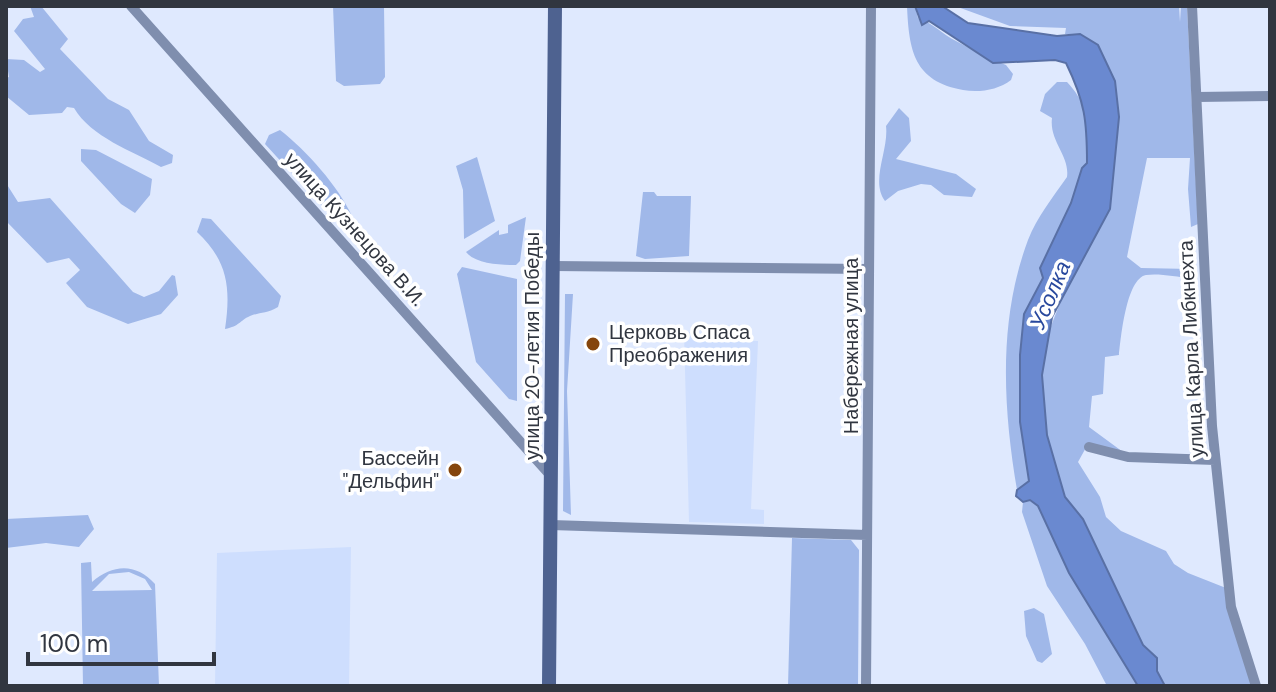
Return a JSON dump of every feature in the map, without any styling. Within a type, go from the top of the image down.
[{"type":"street","name":"улица Кузнецова В.И.","points":[[131,6],[551,477]]},
{"type":"street","name":"улица 20-летия Победы","points":[[549,686],[555,6]]},
{"type":"street","name":"Набережная улица","points":[[866,686],[871,6]]},
{"type":"street","name":"улица Карла Либкнехта","points":[[1192,6],[1215,460],[1231,607],[1256,686]]},
{"type":"street","points":[[1197,97],[1270,96]]},
{"type":"street","points":[[553,266],[869,269]]},
{"type":"street","points":[[1089,447],[1128,457],[1215,460]]},
{"type":"street","points":[[551,525],[867,535]]},
{"type":"shaded area","points":[[30,6],[41,6],[68,39],[60,49],[108,99],[129,110],[149,141],[173,155],[172,163],[161,167],[113,142],[91,127],[74,108],[67,107],[62,113],[29,115],[6,96],[6,78],[9,77],[6,59],[24,60],[40,72],[45,69],[14,31],[23,19],[34,17]]},
{"type":"shaded area","points":[[333,6],[384,6],[385,77],[380,84],[344,86],[336,81]]},
{"type":"shaded area","points":[[907,6],[915,6],[918,18],[951,38],[1006,65],[1013,74],[1011,80],[988,90],[975,91],[947,86],[934,79],[917,62],[910,37]]},
{"type":"shaded area","points":[[955,6],[1179,6],[1180,22],[1181,6],[1187,7],[1198,224],[1191,227],[1188,189],[1190,158],[1147,158],[1127,257],[1141,268],[1191,269],[1190,278],[1146,275],[1134,287],[1126,310],[1119,355],[1105,357],[1103,394],[1092,396],[1089,427],[1123,452],[1088,444],[1078,462],[1100,497],[1106,517],[1121,531],[1166,551],[1174,564],[1188,573],[1226,588],[1254,686],[1165,686],[1157,671],[1157,658],[1143,645],[1083,519],[1065,497],[1046,431],[1042,374],[1046,339],[1067,285],[1110,209],[1119,117],[1115,81],[1080,34],[1065,34],[1066,28],[1010,26]]},
{"type":"shaded area","points":[[1057,82],[1067,82],[1085,111],[1087,164],[1082,168],[1071,203],[1040,268],[1044,278],[1024,314],[1020,355],[1020,422],[1029,481],[1017,490],[1006,396],[1008,332],[1018,270],[1028,240],[1067,177],[1066,162],[1054,134],[1052,118],[1040,111],[1045,94]]},
{"type":"shaded area","points":[[899,108],[909,118],[911,141],[896,159],[956,174],[976,189],[972,197],[944,195],[931,185],[921,184],[898,191],[885,201],[879,184],[886,126]]},
{"type":"shaded area","points":[[280,130],[301,148],[339,193],[352,216],[341,227],[265,144],[269,135]]},
{"type":"shaded area","points":[[81,149],[96,150],[152,179],[150,195],[135,213],[121,204],[81,161]]},
{"type":"shaded area","points":[[477,157],[495,221],[464,239],[463,190],[456,166]]},
{"type":"shaded area","points":[[6,183],[18,202],[50,198],[133,292],[144,297],[159,291],[172,275],[175,276],[178,295],[161,314],[128,324],[87,307],[66,283],[80,270],[69,258],[47,263],[6,221]]},
{"type":"shaded area","points":[[643,192],[654,192],[657,196],[691,196],[689,256],[645,259],[636,256]]},
{"type":"shaded area","points":[[526,217],[520,261],[516,265],[482,261],[466,252],[499,230],[499,235],[508,233],[508,225]]},
{"type":"shaded area","points":[[202,218],[211,219],[281,296],[278,307],[250,316],[225,329],[228,301],[225,276],[215,254],[197,232]]},
{"type":"shaded area","points":[[462,267],[517,279],[517,401],[509,399],[476,362],[457,274]]},
{"type":"shaded area","points":[[565,294],[573,294],[567,391],[571,515],[563,511]]},
{"type":"shaded area","points":[[684,332],[698,332],[699,340],[758,341],[751,509],[764,510],[764,524],[689,522]]},
{"type":"shaded area","points":[[1029,500],[1038,506],[1069,573],[1138,686],[1107,686],[1085,644],[1047,586],[1022,512],[1023,502]]},
{"type":"shaded area","points":[[88,515],[94,529],[79,547],[46,543],[6,548],[6,519]]},
{"type":"shaded area","points":[[792,538],[851,540],[859,550],[858,686],[788,686]]},
{"type":"shaded area","points":[[351,547],[349,686],[215,686],[217,553]]},
{"type":"shaded area","points":[[91,562],[92,582],[108,572],[124,568],[140,572],[155,584],[159,686],[83,686],[81,563]],"holes":[[[129,572],[145,579],[152,590],[92,591],[109,574]]]},
{"type":"shaded area","points":[[1034,608],[1044,614],[1052,654],[1042,663],[1037,661],[1026,636],[1024,611]]},
{"type":"water","name":"Усолка","points":[[915,6],[942,6],[968,23],[1057,36],[1080,34],[1098,45],[1115,81],[1119,117],[1110,209],[1052,317],[1042,375],[1047,435],[1065,497],[1083,519],[1143,645],[1157,658],[1157,671],[1165,686],[1138,686],[1069,573],[1038,506],[1030,500],[1023,502],[1016,496],[1017,490],[1029,481],[1020,422],[1020,355],[1024,314],[1043,278],[1040,268],[1071,203],[1082,168],[1087,163],[1085,123],[1077,89],[1066,63],[1055,60],[993,63],[929,21],[922,25]]},
{"type":"place","name":"Церковь Спаса Преображения","points":[[593,344]]},
{"type":"place","name":"Бассейн \"Дельфин\"","points":[[455,470]]}]
